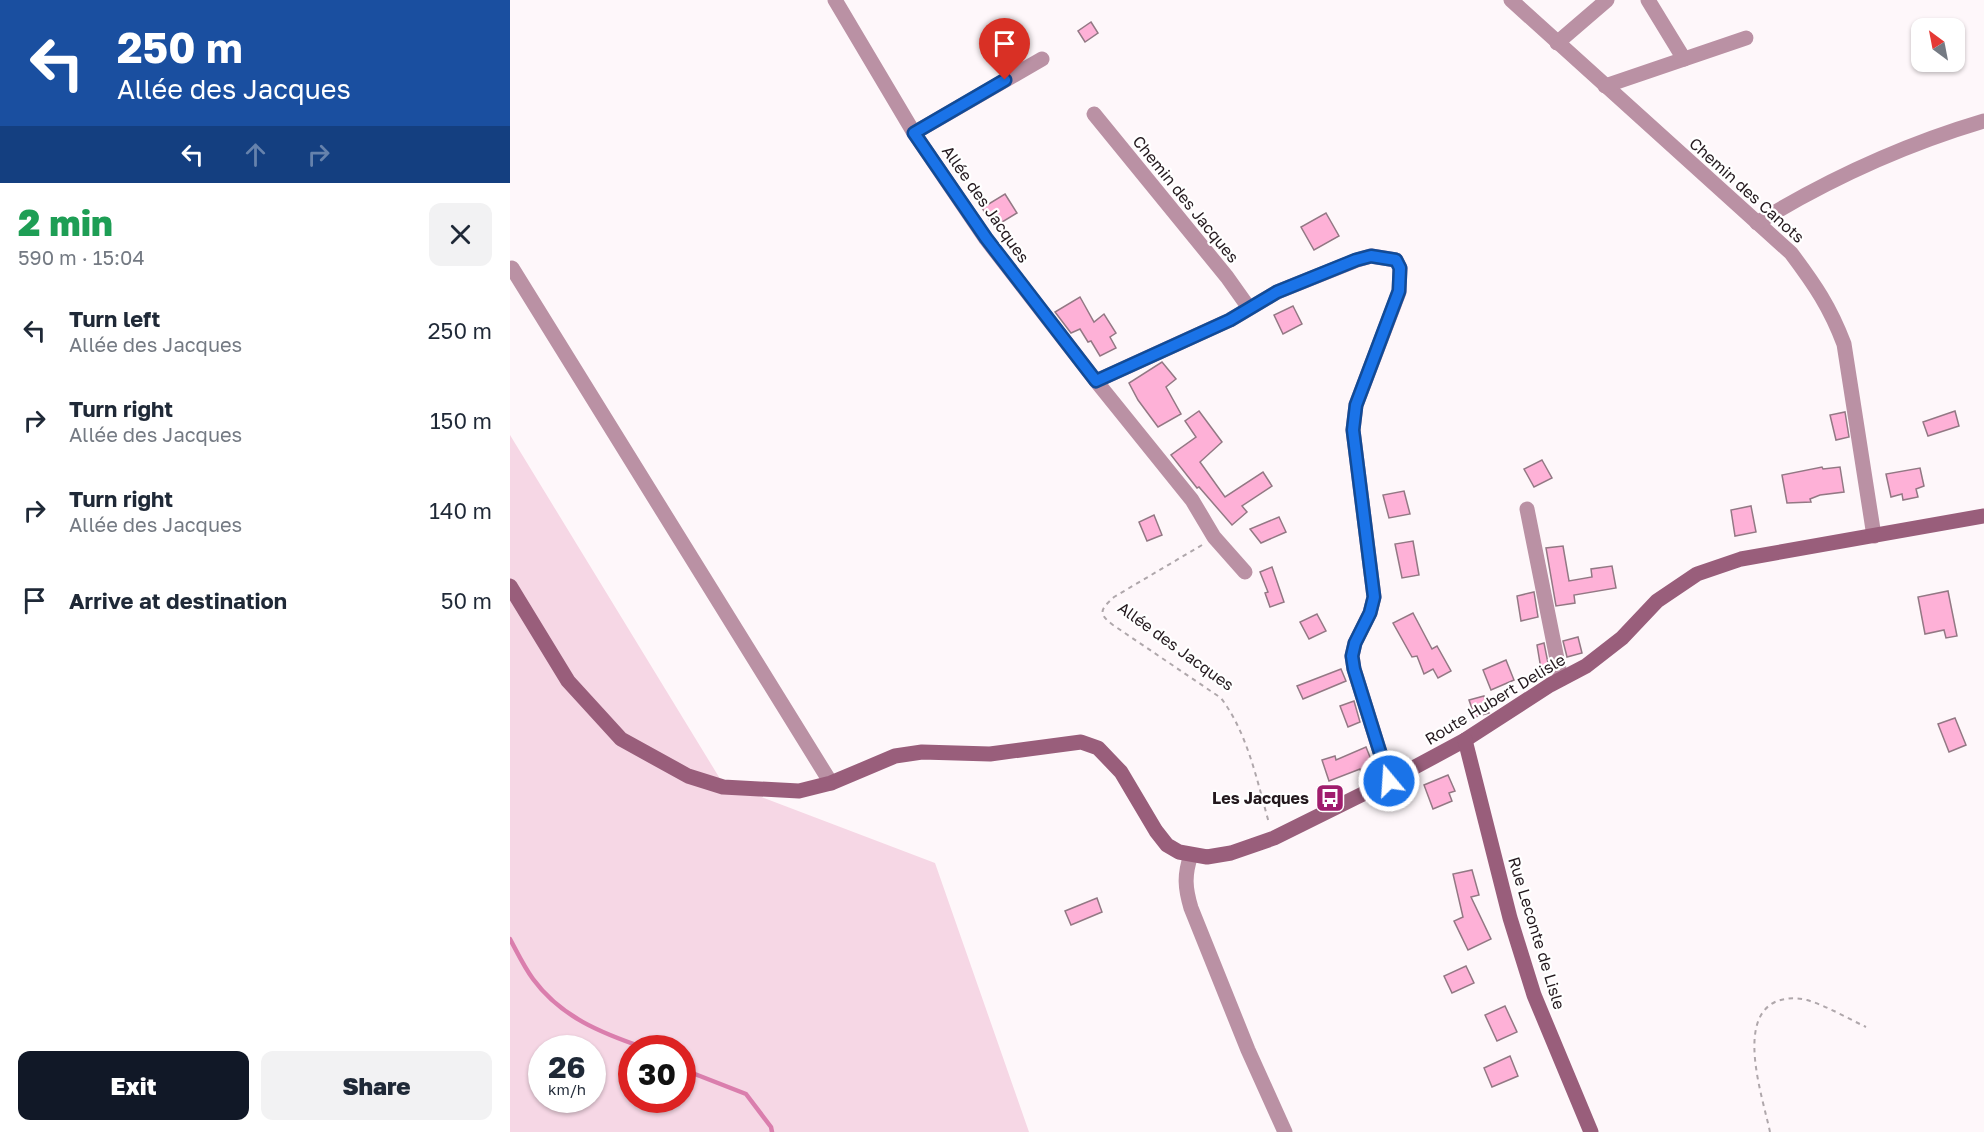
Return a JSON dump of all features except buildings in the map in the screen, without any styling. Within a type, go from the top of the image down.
[{"type":"main road","name":"Route Hubert Delisle","points":[[510,586],[568,681],[621,739],[688,776],[723,787],[799,791],[831,783],[895,756],[922,752],[990,754],[1081,742],[1098,748],[1121,772],[1156,831],[1167,845],[1179,852],[1207,857],[1231,853],[1274,838],[1465,740],[1604,652],[1622,638],[1657,601],[1697,574],[1741,559],[1984,516]]},
{"type":"main road","name":"Rue Leconte de Lisle","points":[[1465,740],[1510,918],[1534,995],[1591,1132]]},
{"type":"street","name":"Allée des Jacques","points":[[835,0],[914,133],[986,238],[1096,381],[1192,500],[1214,537],[1245,572]]},
{"type":"street","name":"Chemin des Canots","points":[[1511,0],[1791,254],[1819,290],[1834,317],[1844,344],[1874,536]]},
{"type":"street","points":[[1557,43],[1607,0]]},
{"type":"street","points":[[1648,0],[1684,59]]},
{"type":"street","points":[[1605,86],[1746,38]]},
{"type":"street","points":[[914,133],[1042,59]]},
{"type":"street","name":"Chemin des Jacques","points":[[1094,114],[1227,277],[1249,308]]},
{"type":"street","points":[[1757,223],[1806,193],[1852,170],[1911,145],[1984,121]]},
{"type":"street","points":[[1096,381],[1230,320],[1277,292],[1356,260],[1371,256],[1396,260],[1400,268],[1399,291],[1356,405],[1353,430],[1374,597],[1352,656],[1389,781]]},
{"type":"street","points":[[512,268],[831,783]]},
{"type":"street","points":[[1527,509],[1561,679]]},
{"type":"street","points":[[1191,855],[1185,871],[1185,889],[1191,908],[1248,1050],[1285,1132]]},
{"type":"path","name":"Allée des Jacques","points":[[1214,537],[1114,597],[1103,607],[1102,613],[1104,618],[1113,625],[1221,698],[1233,713],[1274,838]]},
{"type":"path","points":[[1770,1132],[1754,1048],[1755,1026],[1765,1007],[1783,998],[1806,999],[1866,1027]]},
{"type":"shaded area","points":[[510,435],[722,782],[935,863],[1029,1132],[510,1132]]},
{"type":"waterway","points":[[510,939],[533,979],[556,1004],[583,1022],[618,1038]]},
{"type":"waterway","points":[[696,1074],[746,1094],[771,1127],[772,1132]]},
{"type":"place","name":"Les Jacques","points":[[1330,798]]},
{"type":"route","points":[[1005,80],[914,133],[986,238],[1096,381],[1230,320],[1277,292],[1356,260],[1371,256],[1396,260],[1400,268],[1399,291],[1356,405],[1353,430],[1374,581],[1374,597],[1370,613],[1355,643],[1352,656],[1389,781]]}]
